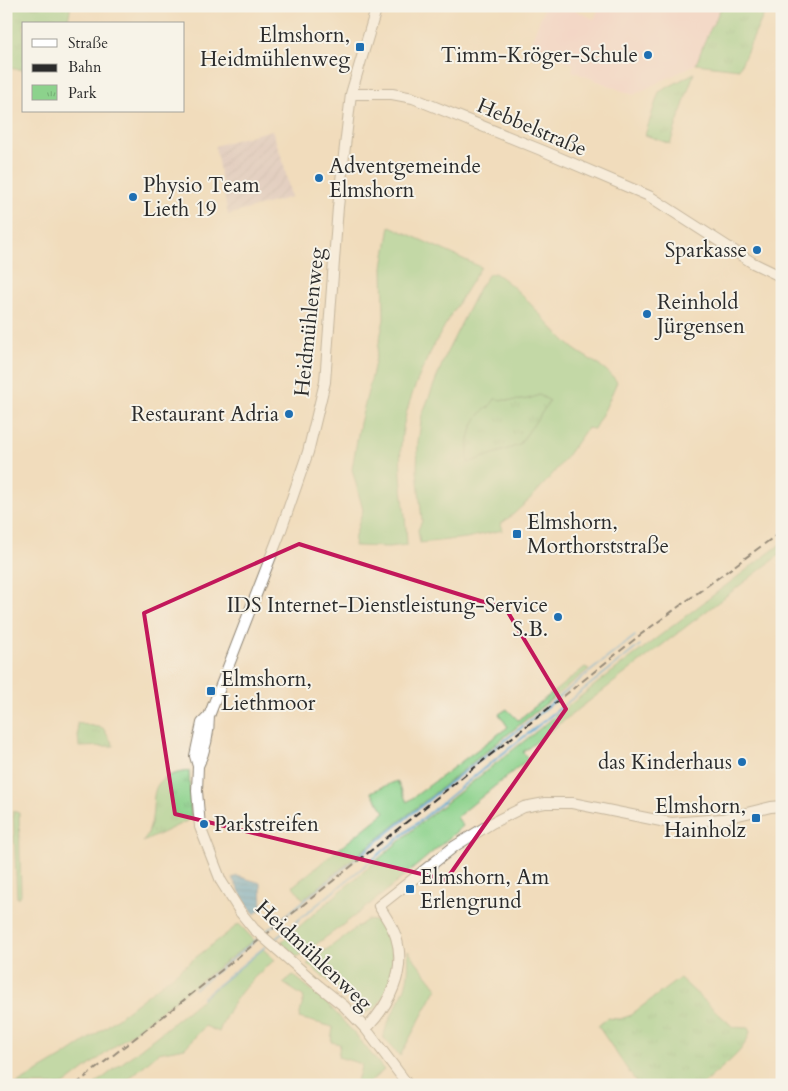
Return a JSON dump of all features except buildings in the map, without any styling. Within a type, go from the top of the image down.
[{"type":"street","name":"Heidmühlenweg","points":[[377,6],[351,94],[338,207],[326,382],[308,452],[280,533],[209,716],[209,727],[202,758],[198,766],[197,791],[200,826],[221,881],[241,913],[254,929],[344,1006],[366,1029],[408,1085]]},
{"type":"street","name":"Hebbelstraße","points":[[351,94],[392,94],[419,101],[546,152],[649,196],[753,262],[782,277]]},
{"type":"street","points":[[366,1029],[387,1003],[397,981],[399,959],[396,936],[379,906],[455,846],[492,823],[524,806],[545,802],[572,802],[671,822],[722,819],[782,806]]},
{"type":"highlighted area","points":[[299,544],[506,609],[566,709],[446,880],[175,814],[144,613]]},
{"type":"shaded area","name":"Timm-Kröger-Schule","points":[[545,6],[566,6],[594,19],[600,6],[762,6],[767,8],[739,69],[696,64],[633,95],[572,71],[574,64],[529,47]]},
{"type":"shaded area","points":[[272,130],[283,161],[291,197],[228,215],[215,146]]},
{"type":"green space","points":[[6,6],[71,6],[67,22],[22,22],[22,70],[6,68]]},
{"type":"green space","points":[[722,6],[744,6],[764,14],[739,69],[696,64],[706,38]]},
{"type":"green space","points":[[694,73],[670,144],[645,135],[659,92]]},
{"type":"green space","points":[[390,226],[481,267],[433,348],[413,392],[406,414],[402,435],[401,476],[407,545],[388,547],[354,546],[363,510],[352,469],[360,423],[384,319],[383,267]]},
{"type":"green space","points":[[495,273],[524,297],[568,344],[606,370],[617,382],[594,429],[587,428],[548,479],[526,503],[501,524],[503,530],[466,538],[420,543],[418,530],[422,521],[417,470],[418,442],[422,415],[446,354],[479,288],[489,274]]},
{"type":"green space","points":[[539,395],[550,401],[519,445],[468,463],[471,430],[477,418],[495,399],[528,399]]},
{"type":"green space","points":[[782,543],[782,553],[523,752],[528,759],[457,817],[463,826],[361,911],[297,957],[281,942],[423,821],[604,678]]},
{"type":"green space","points":[[585,667],[589,669],[303,899],[293,886],[385,812],[371,792],[397,781],[407,802],[508,727],[499,714],[507,709],[518,720]]},
{"type":"green space","points":[[77,723],[103,728],[114,746],[79,747]]},
{"type":"green space","points":[[189,771],[191,819],[143,842],[152,817],[156,787],[162,780],[172,775]]},
{"type":"green space","points":[[13,811],[19,813],[21,895],[17,898]]},
{"type":"green space","points":[[367,920],[381,922],[389,939],[393,966],[390,983],[386,992],[378,1005],[365,1013],[351,999],[307,964]]},
{"type":"green space","points":[[239,924],[254,940],[64,1085],[15,1085],[62,1057],[106,1027]]},
{"type":"green space","points":[[263,949],[275,960],[249,983],[235,1000],[219,1032],[205,1026],[185,1048],[158,1053],[122,1085],[94,1085],[158,1035]]},
{"type":"green space","points":[[408,951],[437,988],[400,1056],[383,1037],[406,985]]},
{"type":"green space","points":[[293,975],[325,1001],[384,1070],[366,1085],[357,1081],[362,1064],[338,1057],[340,1044],[331,1042],[333,1027],[299,1018],[304,997],[283,983]]},
{"type":"green space","points":[[680,978],[733,1027],[748,1028],[750,1032],[747,1040],[736,1055],[703,1085],[638,1085],[598,1026],[607,1018],[620,1019],[629,1016]]},
{"type":"water","points":[[237,876],[261,883],[262,908],[255,914],[248,906],[232,878]]},
{"type":"waterway","points":[[264,933],[635,636]]},
{"type":"waterway","points":[[274,940],[482,770],[640,645]]},
{"type":"waterway","points":[[194,989],[259,938]]},
{"type":"waterway","points":[[202,998],[266,946]]},
{"type":"railway","points":[[75,1085],[198,989],[640,635],[782,531]]},
{"type":"place","name":"Elmshorn, Heidmühlenweg","points":[[360,47]]},
{"type":"place","name":"Timm-Kröger-Schule","points":[[648,55]]},
{"type":"place","name":"Adventgemeinde Elmshorn","points":[[319,178]]},
{"type":"place","name":"Physio Team Lieth 19","points":[[133,197]]},
{"type":"place","name":"Sparkasse","points":[[757,250]]},
{"type":"place","name":"Reinhold Jürgensen","points":[[647,314]]},
{"type":"place","name":"Restaurant Adria","points":[[289,414]]},
{"type":"place","name":"Elmshorn, Morthorststraße","points":[[517,534]]},
{"type":"place","name":"IDS Internet-Dienstleistung-Service S.B.","points":[[558,617]]},
{"type":"place","name":"Elmshorn, Liethmoor","points":[[211,691]]},
{"type":"place","name":"das Kinderhaus","points":[[742,762]]},
{"type":"place","name":"Elmshorn, Hainholz","points":[[756,818]]},
{"type":"place","name":"Parkstreifen","points":[[204,824]]},
{"type":"place","name":"Elmshorn, Am Erlengrund","points":[[410,889]]}]
